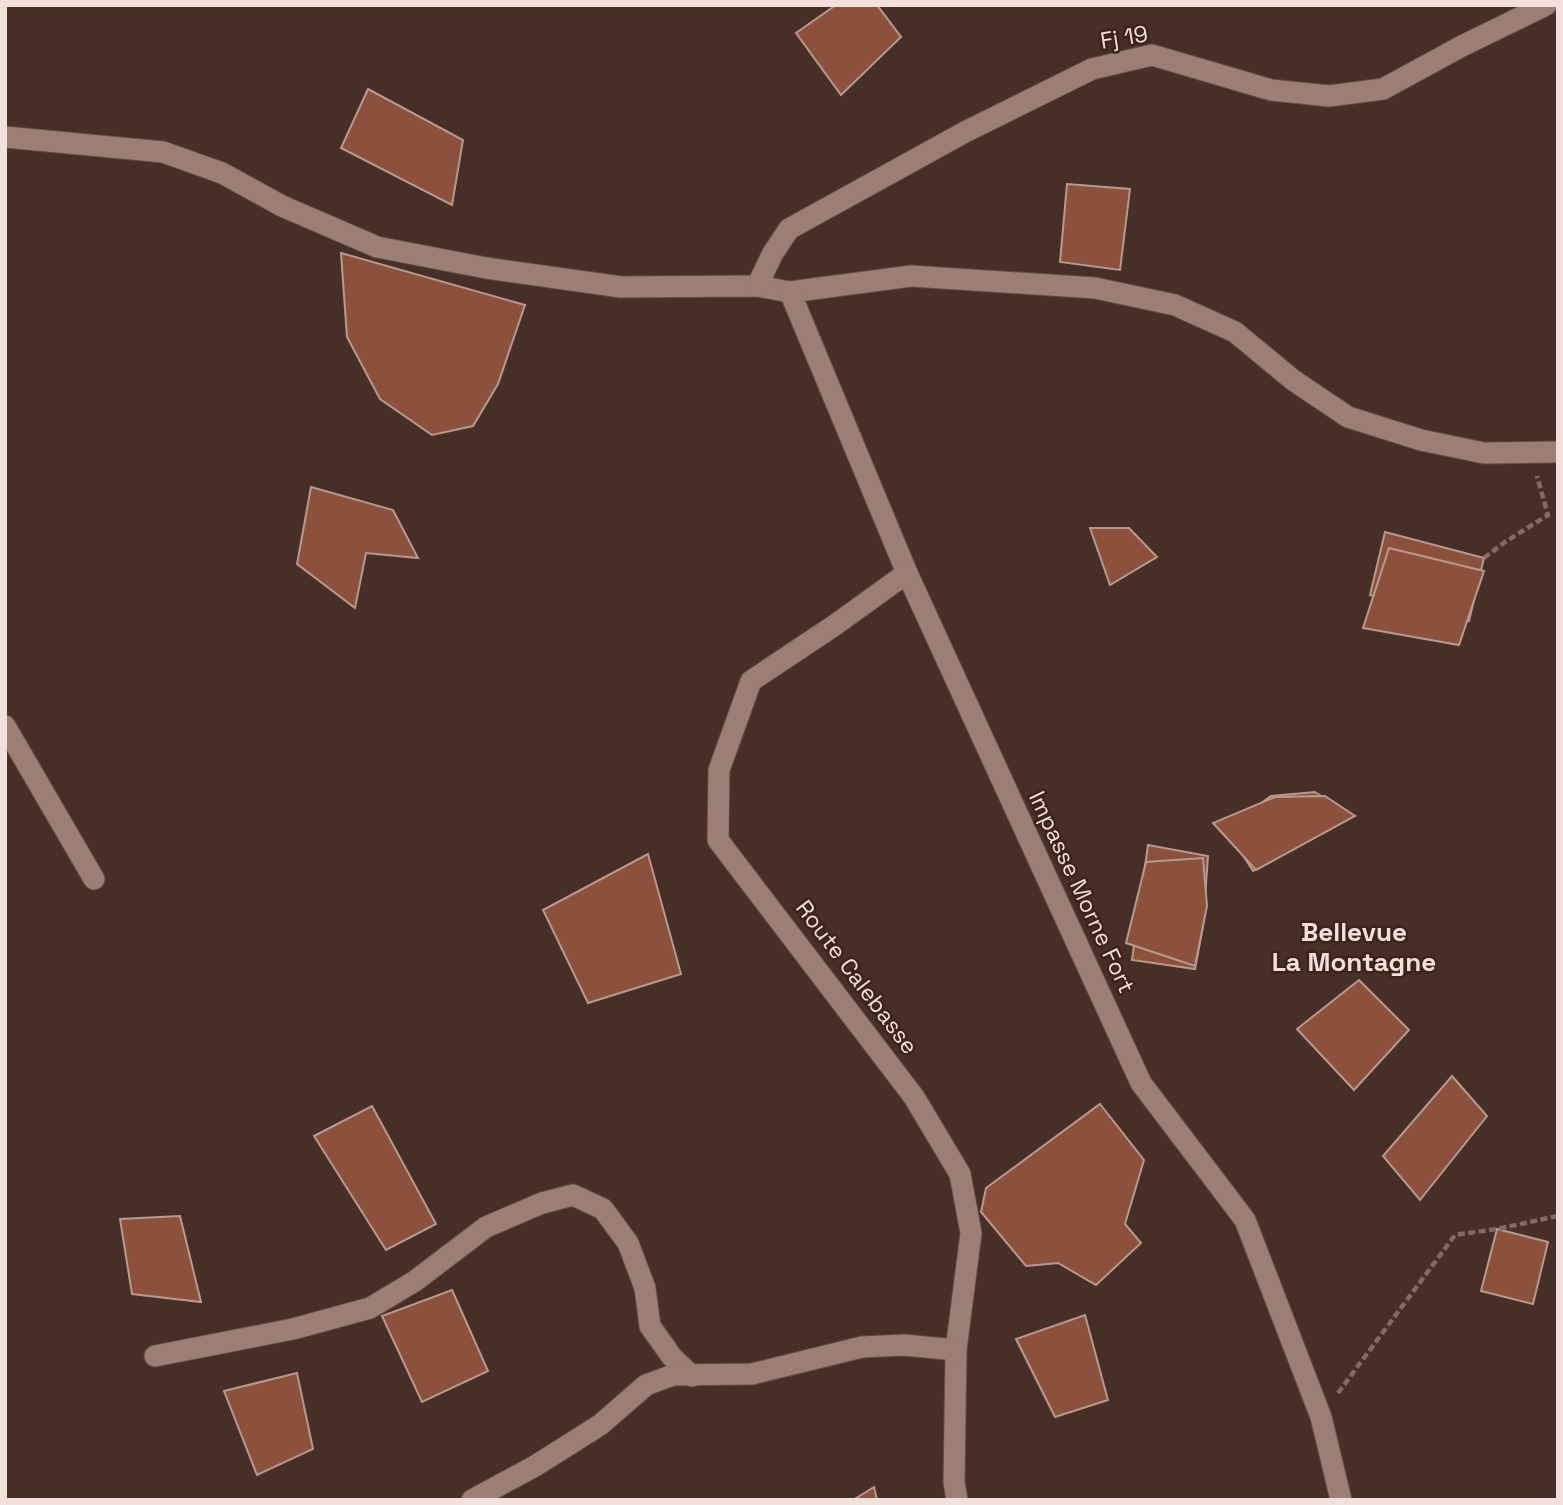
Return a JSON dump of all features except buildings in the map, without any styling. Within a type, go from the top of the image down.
[{"type":"street","name":"Fj 19","points":[[757,286],[773,253],[789,229],[965,132],[1092,69],[1152,55],[1271,90],[1329,96],[1383,89],[1546,5]]},
{"type":"street","points":[[5,137],[163,152],[222,173],[282,206],[377,247],[486,268],[621,287],[757,286],[790,292],[911,276],[1096,288],[1175,305],[1235,332],[1293,380],[1348,417],[1421,440],[1484,453],[1558,452]]},
{"type":"street","name":"Impasse Morne Fort","points":[[790,292],[906,573],[1140,1083],[1245,1220],[1321,1417],[1341,1500]]},
{"type":"street","name":"Route Calebasse","points":[[906,573],[751,681],[719,770],[718,840],[914,1097],[960,1174],[971,1233],[956,1350],[954,1482],[957,1500]]},
{"type":"street","points":[[5,726],[94,879]]},
{"type":"street","points":[[155,1356],[293,1329],[370,1308],[415,1281],[486,1227],[542,1203],[573,1195],[603,1209],[628,1244],[645,1288],[650,1326],[672,1357],[692,1376]]},
{"type":"street","points":[[472,1500],[535,1466],[600,1425],[646,1385],[673,1376],[752,1374],[862,1347],[904,1345],[956,1350]]},
{"type":"path","points":[[1484,558],[1504,542],[1548,515],[1530,452]]},
{"type":"path","points":[[1321,1417],[1455,1235],[1558,1216]]},
{"type":"district","name":"Bellevue La Montagne","points":[[1354,947]]}]
